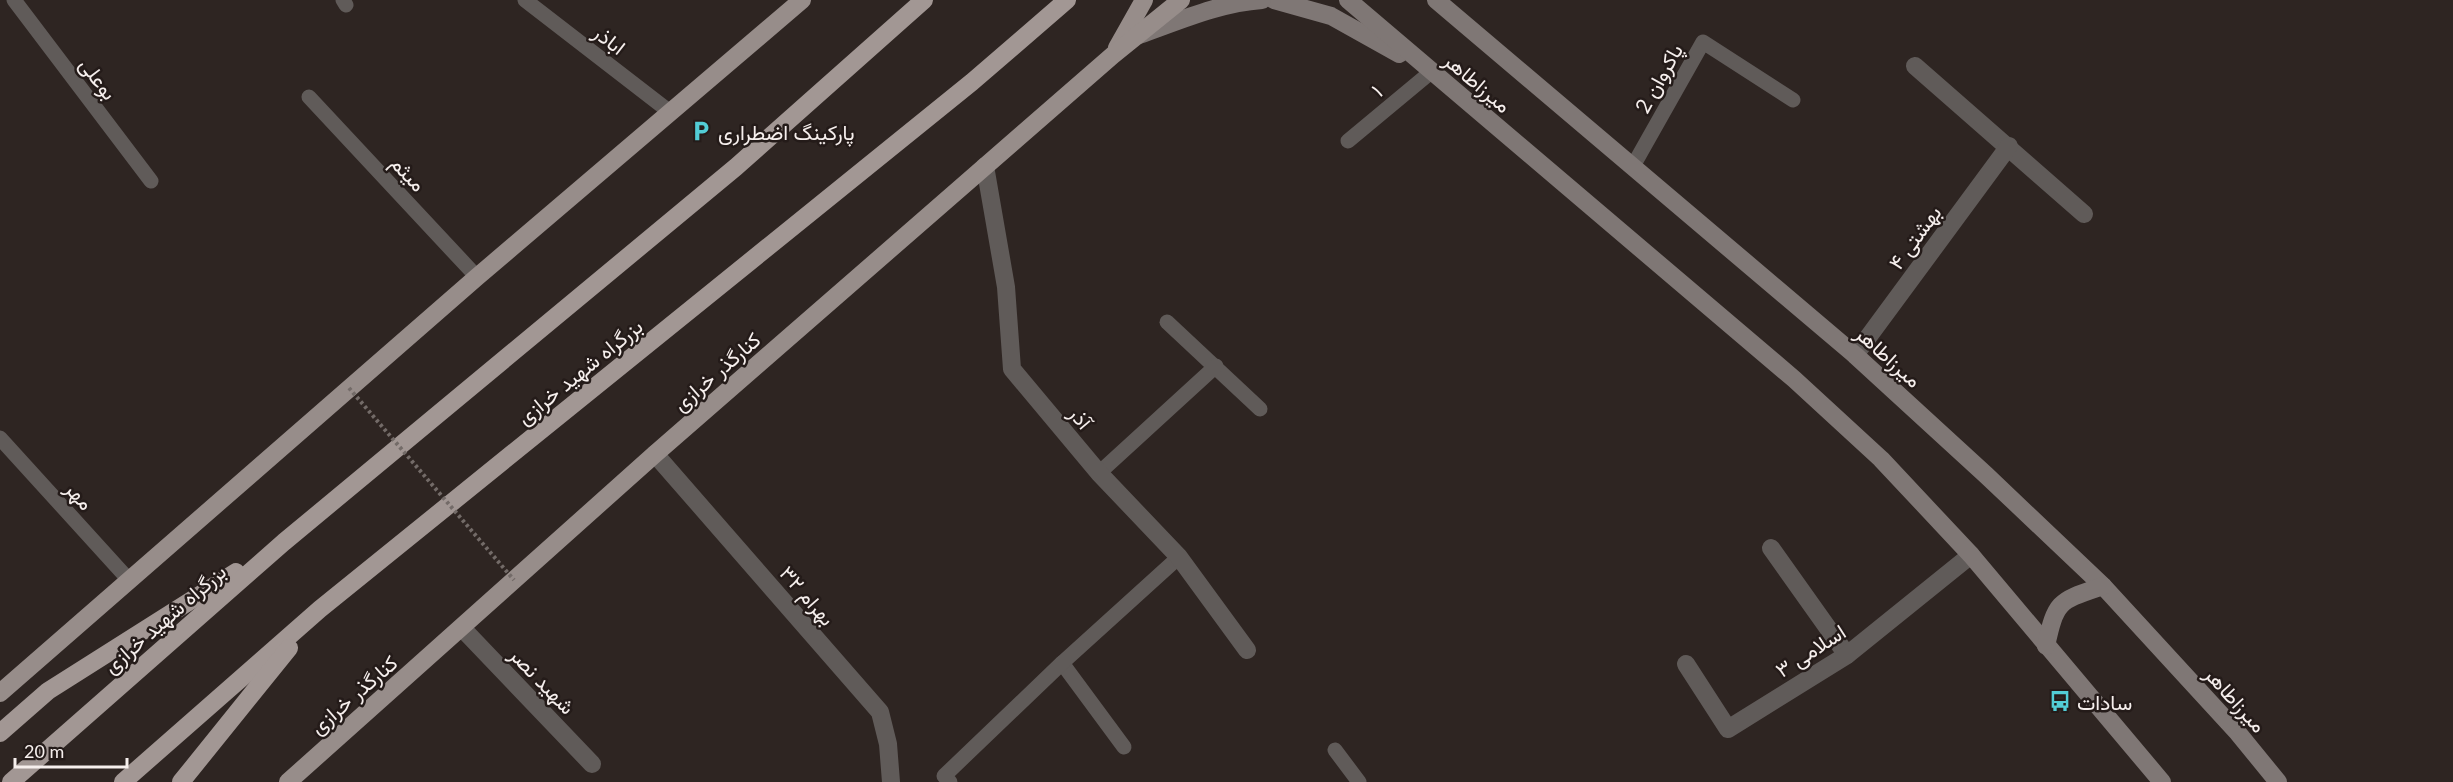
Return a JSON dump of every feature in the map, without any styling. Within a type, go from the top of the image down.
[{"type":"highway","name":"بزرگراه شهید خرازی","points":[[11,782],[284,542],[727,174],[924,0]]},
{"type":"highway","name":"بزرگراه شهید خرازی","points":[[123,782],[320,609],[972,82],[1067,0]]},
{"type":"highway","points":[[0,733],[48,691],[284,542]]},
{"type":"highway","points":[[181,782],[320,609]]},
{"type":"main road","points":[[0,693],[477,277],[802,0]]},
{"type":"main road","points":[[1113,55],[1144,0]]},
{"type":"main road","name":"کنارگذر خرازی","points":[[288,782],[655,454],[1113,55],[1181,0]]},
{"type":"main road","points":[[1137,36],[1202,12],[1242,1],[1262,0]]},
{"type":"main road","points":[[1274,0],[1331,16],[1431,72]]},
{"type":"main road","name":"میرزاطاهر","points":[[1348,0],[1794,379],[1881,459],[1971,555],[2162,782]]},
{"type":"main road","name":"میرزاطاهر","points":[[1439,2],[1855,355],[2103,586],[2238,733],[2278,782]]},
{"type":"main road","points":[[2046,646],[2053,612],[2070,598],[2103,586]]},
{"type":"street","points":[[1915,66],[2084,214]]},
{"type":"street","name":"بهشتی ۴","points":[[1855,355],[2008,146]]},
{"type":"street","name":"آذر","points":[[986,166],[1006,287],[1012,369],[1099,473],[1179,557],[1246,650]]},
{"type":"street","name":"بهرام ۳۲","points":[[655,454],[880,712],[888,744],[891,782]]},
{"type":"street","points":[[1771,548],[1847,655]]},
{"type":"street","name":"اسلامی ۳","points":[[1686,664],[1728,729],[1847,655],[1971,555]]},
{"type":"street","name":"شهید نصر","points":[[462,628],[592,764]]},
{"type":"lane","name":"بوعلی","points":[[14,0],[150,181]]},
{"type":"lane","name":"اباذر","points":[[525,0],[670,112]]},
{"type":"lane","name":"پاکروان 2","points":[[1633,166],[1703,42],[1793,100]]},
{"type":"lane","name":"۱","points":[[1348,141],[1431,72]]},
{"type":"lane","name":"میثم","points":[[309,97],[477,277]]},
{"type":"lane","points":[[1167,322],[1260,409]]},
{"type":"lane","points":[[1099,473],[1216,366]]},
{"type":"lane","name":"مهر","points":[[0,438],[129,580]]},
{"type":"lane","points":[[950,782],[944,776],[1062,663],[1179,557]]},
{"type":"lane","points":[[1062,663],[1124,747]]},
{"type":"lane","points":[[1335,750],[1359,782]]},
{"type":"path","points":[[349,388],[514,580]]},
{"type":"place","name":"پارکینگ اضطراری","points":[[701,131]]},
{"type":"place","name":"سادات","points":[[2060,701]]}]
